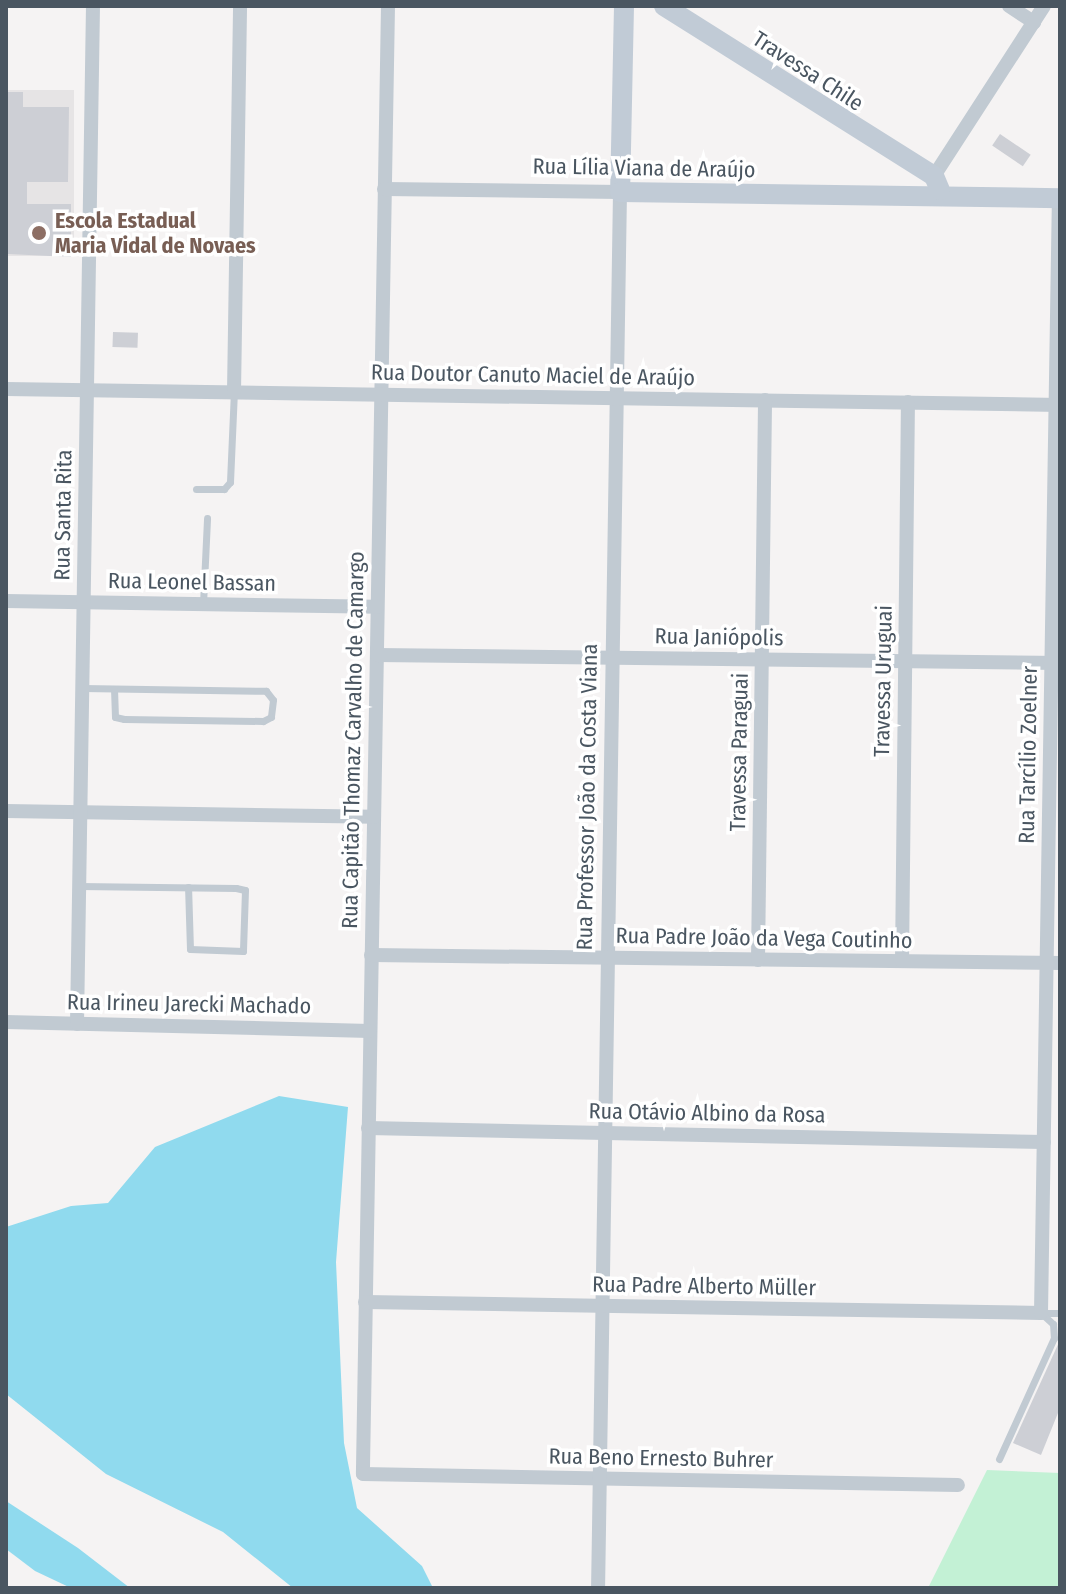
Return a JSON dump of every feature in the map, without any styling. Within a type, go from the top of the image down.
[{"type":"street","name":"Rua Santa Rita","points":[[77,1024],[93,6]]},
{"type":"street","points":[[234,392],[240,6]]},
{"type":"street","name":"Rua Capitão Thomaz Carvalho de Camargo","points":[[363,1474],[388,6]]},
{"type":"street","name":"Rua Professor João da Costa Viana","points":[[598,1588],[624,6]]},
{"type":"street","name":"Travessa Chile","points":[[664,6],[926,189]]},
{"type":"street","points":[[1009,6],[1034,22]]},
{"type":"street","points":[[926,189],[1044,6]]},
{"type":"street","name":"Rua Lília Viana de Araújo","points":[[384,189],[620,192],[926,189],[961,196],[1060,198]]},
{"type":"street","name":"Rua Tarcílio Zoelner","points":[[1041,1313],[1044,1142],[1053,963],[1060,198]]},
{"type":"street","name":"Rua Doutor Canuto Maciel de Araújo","points":[[6,389],[1058,405]]},
{"type":"street","name":"Travessa Paraguai","points":[[758,960],[765,400]]},
{"type":"street","name":"Travessa Uruguai","points":[[902,961],[908,402]]},
{"type":"street","name":"Rua Leonel Bassan","points":[[6,601],[377,607]]},
{"type":"street","name":"Rua Janiópolis","points":[[377,655],[1056,663]]},
{"type":"street","points":[[6,811],[374,817]]},
{"type":"street","name":"Rua Padre João da Vega Coutinho","points":[[371,955],[1053,963]]},
{"type":"street","name":"Rua Irineu Jarecki Machado","points":[[6,1022],[370,1031]]},
{"type":"street","name":"Rua Otávio Albino da Rosa","points":[[368,1128],[1044,1142]]},
{"type":"street","name":"Rua Padre Alberto Müller","points":[[365,1302],[1041,1313]]},
{"type":"street","name":"Rua Beno Ernesto Buhrer","points":[[363,1474],[958,1485]]},
{"type":"lane","points":[[196,489],[224,489],[230,482],[234,392]]},
{"type":"lane","points":[[203,604],[207,518]]},
{"type":"lane","points":[[82,688],[266,691],[273,700],[271,717],[263,721],[117,718],[114,689]]},
{"type":"lane","points":[[79,886],[188,887],[245,890],[243,951],[190,949],[188,887]]},
{"type":"lane","points":[[1041,1313],[1060,1313]]},
{"type":"lane","points":[[999,1459],[1054,1338],[1053,1324],[1041,1313]]},
{"type":"shaded area","points":[[6,90],[74,90],[74,256],[6,256]]},
{"type":"green space","points":[[987,1470],[1060,1473],[1060,1588],[928,1588]]},
{"type":"water","points":[[279,1096],[348,1107],[336,1262],[344,1443],[357,1508],[422,1566],[433,1588],[293,1588],[223,1532],[106,1474],[6,1394],[6,1227],[71,1206],[108,1203],[155,1147]]},
{"type":"water","points":[[6,1501],[78,1548],[130,1588],[71,1588],[35,1571],[6,1549]]},
{"type":"building","points":[[6,92],[23,92],[23,107],[69,107],[68,182],[27,182],[27,204],[71,204],[71,257],[8,254]]},
{"type":"building","points":[[1000,134],[1031,155],[1023,166],[992,146]]},
{"type":"building","points":[[113,332],[138,333],[137,348],[112,347]]},
{"type":"building","points":[[1060,1340],[1060,1408],[1041,1455],[1013,1443]]},
{"type":"place","name":"Escola Estadual Maria Vidal de Novaes","points":[[39,233]]}]
